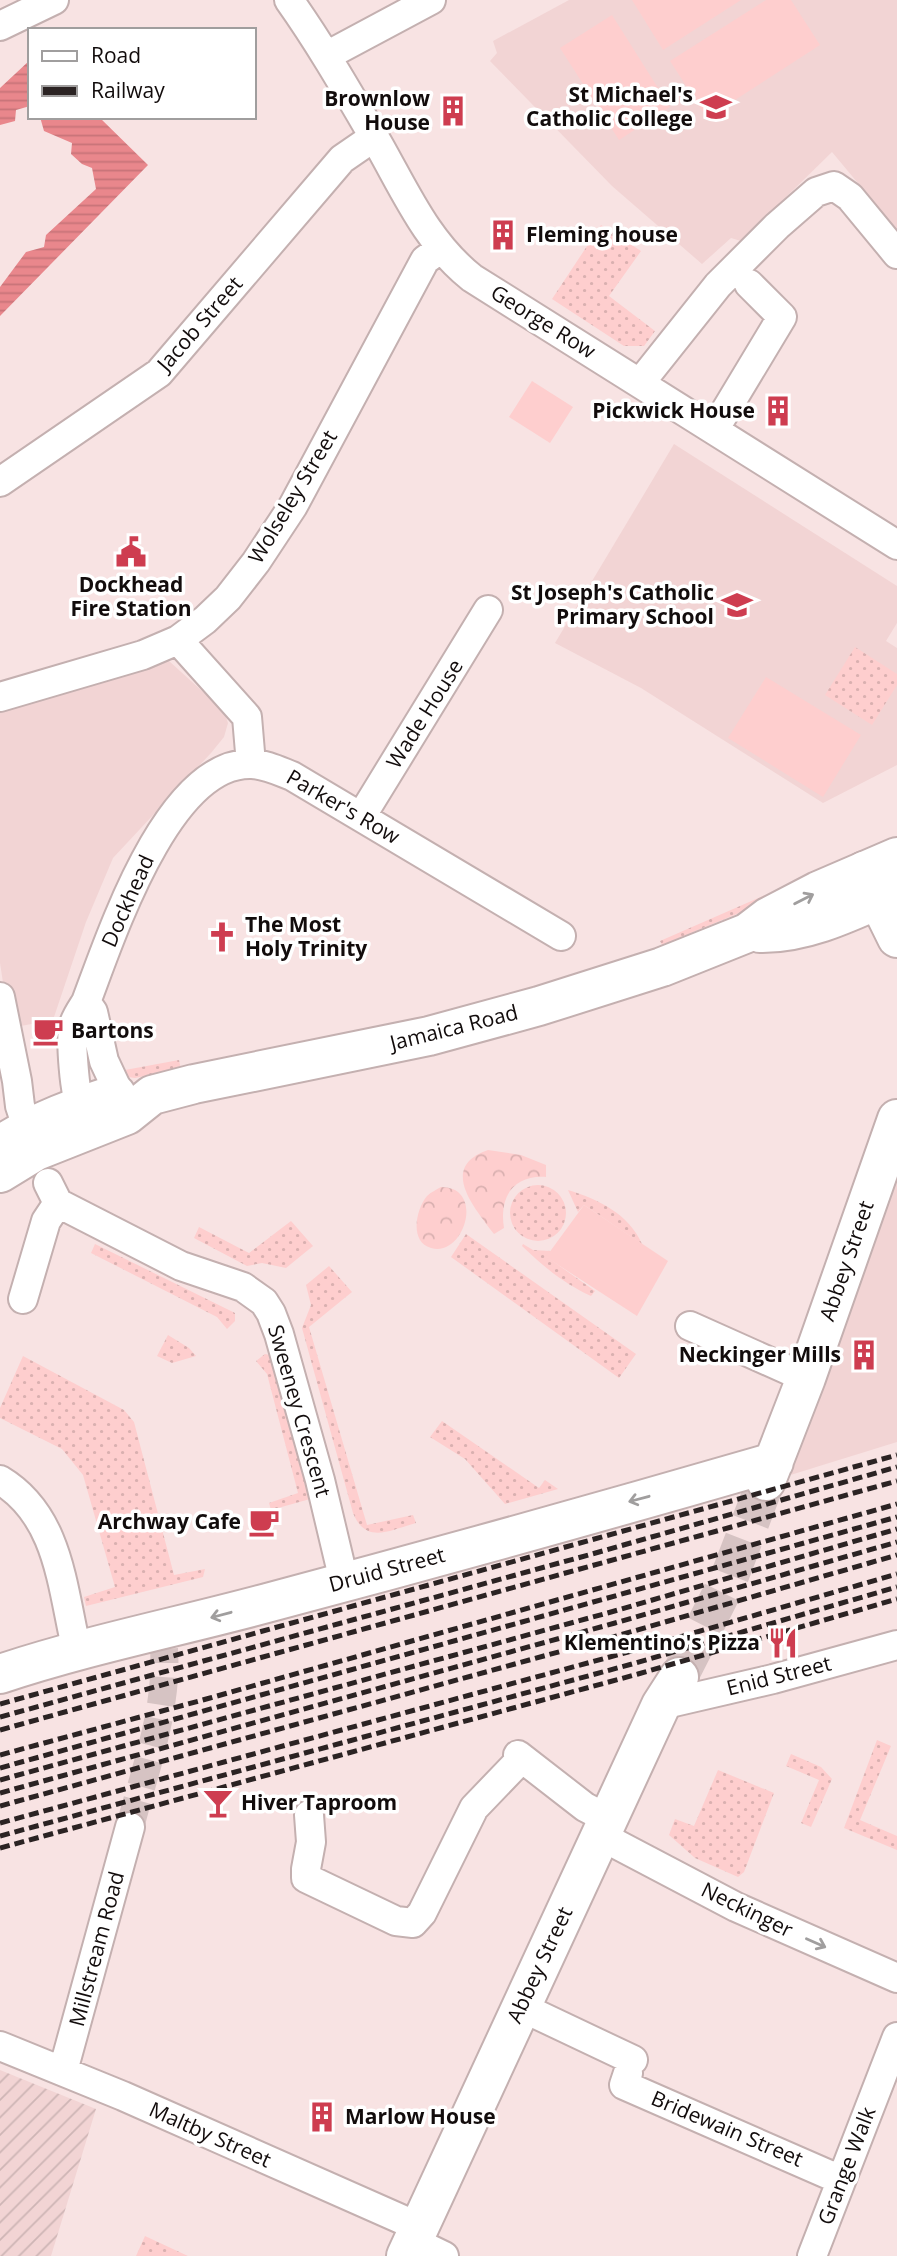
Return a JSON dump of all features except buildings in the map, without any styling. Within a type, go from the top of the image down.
[{"type":"main road","name":"Jamaica Road","points":[[0,1173],[34,1162],[113,1097],[194,1084],[429,1036],[539,1006],[662,967],[747,933],[768,917],[884,880]]},
{"type":"main road","points":[[884,880],[897,938]]},
{"type":"main road","name":"Abbey Street","points":[[770,1471],[895,1132]]},
{"type":"main road","name":"Druid Street","points":[[0,1674],[77,1651],[162,1640],[344,1581],[770,1471]]},
{"type":"main road","name":"Abbey Street","points":[[420,2245],[521,2007],[670,1691]]},
{"type":"street","points":[[0,26],[54,0]]},
{"type":"street","name":"George Row","points":[[289,0],[328,55],[440,248],[472,278],[897,545]]},
{"type":"street","points":[[328,55],[431,0]]},
{"type":"street","name":"Jacob Street","points":[[0,482],[159,373],[342,159],[374,137]]},
{"type":"street","points":[[640,383],[719,284],[777,226],[816,192],[834,186],[850,197],[897,254]]},
{"type":"street","name":"Wolseley Street","points":[[0,697],[142,655],[178,640],[228,598],[293,506],[425,260],[440,248]]},
{"type":"street","points":[[714,430],[782,317],[749,284]]},
{"type":"street","name":"Wade House","points":[[361,817],[488,610]]},
{"type":"street","points":[[178,640],[247,717],[251,764]]},
{"type":"street","name":"Parker's Row","points":[[251,764],[273,768],[292,776],[561,936]]},
{"type":"street","name":"Dockhead","points":[[113,1097],[73,1060],[73,1027],[86,1002],[131,886],[146,856],[194,790],[212,776],[232,766],[251,764]]},
{"type":"street","points":[[0,997],[18,1098],[46,1221],[23,1299]]},
{"type":"street","points":[[86,1002],[93,1012],[113,1097]]},
{"type":"street","name":"Sweeney Crescent","points":[[34,1162],[181,1266],[243,1287],[264,1302],[279,1334],[320,1480],[344,1581]]},
{"type":"street","points":[[690,1326],[806,1378]]},
{"type":"street","points":[[0,1480],[13,1488],[40,1517],[53,1545],[77,1651]]},
{"type":"street","name":"Enid Street","points":[[670,1691],[773,1679],[897,1645]]},
{"type":"street","name":"Neckinger","points":[[309,1815],[312,1842],[306,1878],[402,1923],[413,1923],[422,1913],[474,1808],[520,1757],[585,1807],[604,1827],[736,1907],[897,1978]]},
{"type":"street","name":"Millstream Road","points":[[63,2071],[130,1827]]},
{"type":"street","name":"Bridewain Street","points":[[521,2007],[631,2066],[624,2085],[841,2180]]},
{"type":"street","name":"Grange Walk","points":[[812,2256],[897,2037]]},
{"type":"street","name":"Maltby Street","points":[[0,2046],[63,2071],[420,2245]]},
{"type":"shaded area","name":"St Michael's Catholic College","points":[[569,0],[897,0],[897,230],[832,152],[741,241],[731,238],[702,264],[612,186],[490,61],[497,53],[493,41]]},
{"type":"shaded area","points":[[28,62],[28,107],[16,110],[15,121],[0,125],[0,88]]},
{"type":"shaded area","points":[[41,119],[101,119],[148,165],[0,316],[0,287],[26,252],[44,247],[46,235],[96,189],[92,168],[82,164],[71,154],[72,143],[44,131]]},
{"type":"shaded area","name":"St Joseph's Catholic Primary School","points":[[674,444],[897,586],[897,623],[886,641],[897,648],[897,765],[823,803],[641,688],[555,643]]},
{"type":"shaded area","points":[[158,658],[169,661],[224,711],[228,723],[224,737],[113,858],[86,922],[53,1020],[10,1028],[0,963],[0,704]]},
{"type":"shaded area","points":[[897,1153],[897,1442],[784,1477]]},
{"type":"shaded area","points":[[0,2070],[96,2109],[51,2256],[0,2256]]},
{"type":"green space","points":[[632,0],[741,0],[663,50]]},
{"type":"green space","points":[[766,0],[791,0],[820,45],[707,118],[670,61]]},
{"type":"green space","points":[[612,15],[670,107],[619,140],[560,48]]},
{"type":"green space","points":[[601,225],[641,251],[609,296],[655,331],[644,346],[624,346],[552,299]]},
{"type":"green space","points":[[532,381],[573,407],[550,443],[509,417]]},
{"type":"green space","points":[[855,647],[897,674],[897,685],[872,725],[825,695]]},
{"type":"green space","points":[[766,677],[861,735],[823,797],[728,738]]},
{"type":"green space","points":[[765,895],[768,901],[662,945],[660,941]]},
{"type":"green space","points":[[179,1060],[181,1069],[135,1078],[128,1077],[125,1070]]},
{"type":"green space","points":[[488,1150],[521,1155],[546,1165],[546,1177],[525,1180],[511,1190],[504,1207],[504,1228],[494,1234],[470,1200],[463,1177],[465,1166],[473,1157]]},
{"type":"green space","points":[[538,1185],[549,1187],[558,1193],[564,1202],[564,1224],[558,1233],[549,1239],[538,1241],[527,1239],[518,1233],[512,1224],[510,1213],[512,1202],[518,1193],[527,1187]]},
{"type":"green space","points":[[441,1187],[455,1190],[463,1198],[465,1221],[461,1233],[453,1243],[443,1248],[431,1248],[424,1245],[417,1232],[418,1217],[427,1196]]},
{"type":"green space","points":[[568,1190],[590,1198],[621,1216],[642,1244],[584,1205],[578,1212]]},
{"type":"green space","points":[[584,1205],[668,1261],[637,1316],[546,1257]]},
{"type":"green space","points":[[291,1221],[313,1246],[286,1268],[262,1263],[247,1266],[194,1238],[199,1227],[249,1253]]},
{"type":"green space","points":[[466,1234],[636,1354],[619,1378],[451,1257]]},
{"type":"green space","points":[[95,1244],[235,1313],[235,1321],[227,1329],[217,1317],[91,1253]]},
{"type":"green space","points":[[523,1244],[533,1250],[551,1251],[547,1257],[595,1291],[591,1296],[563,1280],[530,1254]]},
{"type":"green space","points":[[329,1266],[352,1292],[309,1327],[367,1525],[413,1515],[416,1523],[380,1533],[365,1529],[353,1513],[302,1328],[311,1305],[306,1285]]},
{"type":"green space","points":[[168,1335],[189,1348],[196,1356],[172,1363],[157,1356]]},
{"type":"green space","points":[[265,1354],[270,1355],[273,1361],[310,1499],[271,1510],[269,1503],[298,1493],[267,1374],[256,1361]]},
{"type":"green space","points":[[23,1356],[124,1410],[134,1422],[174,1575],[205,1569],[203,1577],[86,1606],[84,1597],[115,1587],[83,1475],[62,1449],[0,1418],[0,1408]]},
{"type":"green space","points":[[442,1421],[539,1488],[545,1480],[558,1489],[505,1504],[465,1459],[430,1437]]},
{"type":"green space","points":[[877,1740],[891,1746],[860,1820],[897,1836],[897,1850],[844,1828]]},
{"type":"green space","points":[[791,1754],[821,1767],[832,1779],[811,1827],[801,1823],[819,1780],[786,1766]]},
{"type":"green space","points":[[718,1770],[774,1793],[744,1872],[738,1877],[695,1858],[669,1835],[675,1819],[694,1826]]},
{"type":"green space","points":[[145,2236],[188,2256],[136,2256]]},
{"type":"tunnel","points":[[679,1677],[729,1578],[766,1481]]},
{"type":"tunnel","points":[[130,1827],[159,1716],[164,1649]]},
{"type":"railway","points":[[0,1704],[897,1455]]},
{"type":"railway","points":[[0,1717],[897,1467]]},
{"type":"railway","points":[[0,1730],[897,1481]]},
{"type":"railway","points":[[0,1755],[897,1504]]},
{"type":"railway","points":[[0,1768],[897,1517]]},
{"type":"railway","points":[[0,1780],[611,1612],[897,1529]]},
{"type":"railway","points":[[0,1793],[897,1542]]},
{"type":"railway","points":[[0,1806],[620,1635],[897,1555]]},
{"type":"railway","points":[[0,1823],[628,1652],[897,1574]]},
{"type":"railway","points":[[0,1836],[632,1664],[897,1587]]},
{"type":"railway","points":[[0,1848],[638,1674],[897,1599]]},
{"type":"place","name":"St Michael's Catholic College","points":[[716,107]]},
{"type":"place","name":"Brownlow House","points":[[453,111]]},
{"type":"place","name":"Fleming house","points":[[503,235]]},
{"type":"place","name":"Pickwick House","points":[[778,411]]},
{"type":"place","name":"Dockhead Fire Station","points":[[131,552]]},
{"type":"place","name":"St Joseph's Catholic Primary School","points":[[737,605]]},
{"type":"place","name":"The Most Holy Trinity","points":[[222,937]]},
{"type":"place","name":"Bartons","points":[[48,1031]]},
{"type":"place","name":"Neckinger Mills","points":[[864,1355]]},
{"type":"place","name":"Archway Cafe","points":[[264,1522]]},
{"type":"place","name":"Klementino's Pizza","points":[[783,1643]]},
{"type":"place","name":"Hiver Taproom","points":[[218,1803]]},
{"type":"place","name":"Marlow House","points":[[322,2117]]}]
